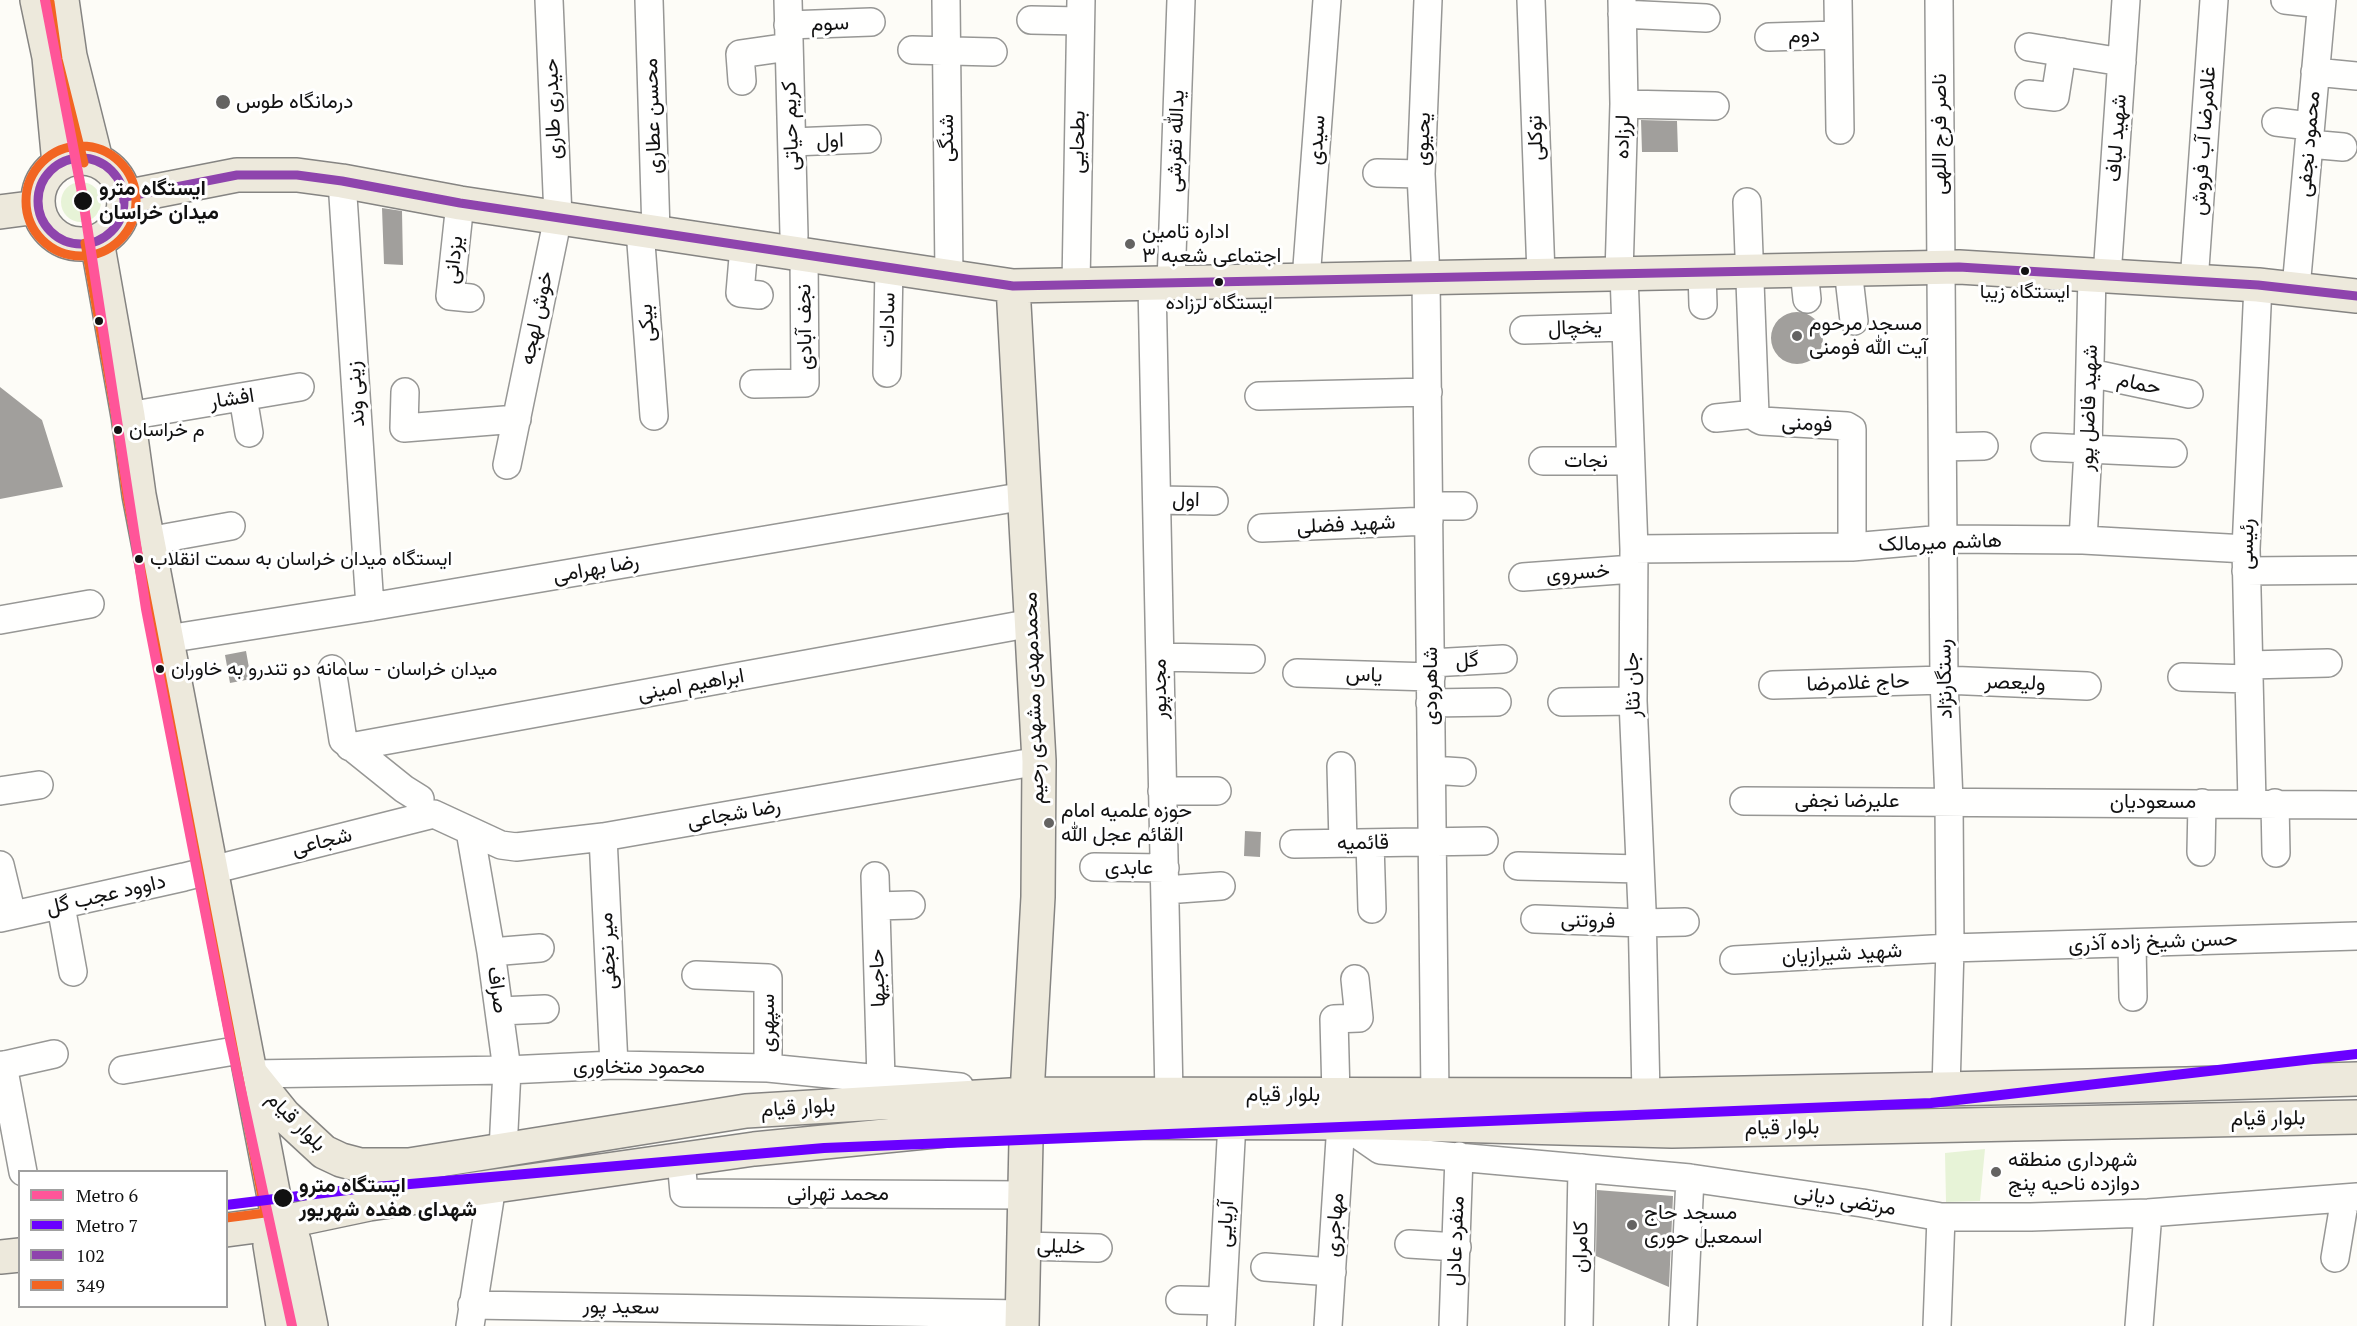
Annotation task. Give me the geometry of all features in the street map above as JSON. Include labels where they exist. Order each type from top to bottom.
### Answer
[{"type":"main road","points":[[36,0],[49,57],[59,164]]},
{"type":"main road","points":[[62,0],[70,56],[96,160]]},
{"type":"main road","points":[[71,159],[96,160],[116,174],[125,197],[124,211],[118,224],[97,242],[70,243],[58,238],[48,229],[38,207],[38,195],[42,182],[59,164],[71,159]]},
{"type":"main road","points":[[125,197],[237,175],[297,175],[460,203],[1013,286],[1749,270],[1806,284],[1848,269],[1959,267],[2258,285],[2357,296]]},
{"type":"main road","points":[[0,212],[38,207]]},
{"type":"main road","points":[[97,242],[148,541],[279,1223],[294,1241],[311,1326]]},
{"type":"main road","name":"محمدمهدی مشهدی رحیم","points":[[1013,286],[1039,761],[1038,897],[1026,1108],[1022,1320]]},
{"type":"main road","name":"بلوار قیام","points":[[248,1062],[292,1123],[324,1152],[360,1165],[409,1166],[746,1111],[1026,1108],[1232,1122],[1436,1095],[1646,1095],[2357,1079]]},
{"type":"main road","name":"بلوار قیام","points":[[228,1230],[279,1223],[369,1204],[1026,1108],[1169,1094],[1339,1109],[1672,1131],[2357,1117]]},
{"type":"main road","points":[[279,1223],[270,1245],[283,1326]]},
{"type":"main road","points":[[0,1257],[18,1255]]},
{"type":"street","name":"حیدری طاری","points":[[549,0],[558,218]]},
{"type":"street","name":"محسن عطاری","points":[[648,231],[650,0]]},
{"type":"street","name":"شنگی","points":[[946,0],[949,276]]},
{"type":"street","name":"یدالله تفرشی","points":[[1162,283],[1181,0]]},
{"type":"street","name":"سیدی","points":[[1306,280],[1327,0]]},
{"type":"street","name":"یحیوی","points":[[1426,278],[1421,174],[1428,0]]},
{"type":"street","name":"توکلی","points":[[1531,0],[1541,275]]},
{"type":"street","points":[[1838,0],[1840,130]]},
{"type":"street","name":"ناصر فرج اللهی","points":[[1939,0],[1941,268]]},
{"type":"street","name":"شهید لباف","points":[[2100,276],[2127,0]]},
{"type":"street","name":"غلامرضا آب فروش","points":[[2194,282],[2214,0]]},
{"type":"street","points":[[2285,0],[2321,2]]},
{"type":"street","name":"محمود نجفی","points":[[2296,288],[2321,2]]},
{"type":"street","points":[[1622,7],[1706,18]]},
{"type":"street","name":"لرزاده","points":[[1622,7],[1624,104],[1622,274]]},
{"type":"street","points":[[1031,20],[1080,11]]},
{"type":"street","name":"بطحایی","points":[[1076,285],[1080,11]]},
{"type":"street","name":"سوم","points":[[788,24],[871,22]]},
{"type":"street","points":[[742,81],[740,54],[788,24]]},
{"type":"street","name":"کریم حیاتی","points":[[788,24],[794,235],[798,254]]},
{"type":"street","name":"دوم","points":[[1769,37],[1838,35]]},
{"type":"street","points":[[2030,48],[2122,62]]},
{"type":"street","points":[[912,50],[993,52]]},
{"type":"street","points":[[2029,94],[2055,98],[2062,52]]},
{"type":"street","points":[[2315,72],[2357,76]]},
{"type":"street","points":[[1624,104],[1715,106]]},
{"type":"street","points":[[2276,122],[2343,147]]},
{"type":"street","name":"اول","points":[[792,142],[867,139]]},
{"type":"street","points":[[1377,173],[1421,174]]},
{"type":"street","name":"زینی وند","points":[[342,181],[370,607]]},
{"type":"street","name":"فومنی","points":[[1747,202],[1755,414],[1762,421],[1847,426],[1851,429],[1852,547]]},
{"type":"street","name":"یزدانی","points":[[460,203],[450,297],[470,298]]},
{"type":"street","name":"خوش لهجه","points":[[507,465],[558,218]]},
{"type":"street","name":"بیکی","points":[[648,231],[654,416]]},
{"type":"street","points":[[742,293],[744,246]]},
{"type":"street","name":"نجف آبادی","points":[[754,384],[806,383],[798,254]]},
{"type":"street","name":"سادات","points":[[887,373],[889,267]]},
{"type":"street","name":"رستگارنژاد","points":[[1941,268],[1944,680],[1949,801],[1950,948],[1946,1089]]},
{"type":"street","points":[[1848,269],[1854,321]]},
{"type":"street","points":[[1702,272],[1703,305]]},
{"type":"street","name":"جان نثار","points":[[1622,274],[1634,559],[1633,701],[1646,1095]]},
{"type":"street","name":"شهید فاضل پور","points":[[2083,540],[2090,373],[2100,276]]},
{"type":"street","name":"شاهرودی","points":[[1426,278],[1436,1095]]},
{"type":"street","name":"مجدپور","points":[[1162,283],[1158,500],[1169,1094]]},
{"type":"street","name":"رئیسی","points":[[2258,285],[2246,560],[2249,672],[2264,803]]},
{"type":"street","name":"یخچال","points":[[1524,330],[1625,327]]},
{"type":"street","name":"حمام","points":[[2090,373],[2188,394]]},
{"type":"street","name":"افشار","points":[[128,416],[300,387]]},
{"type":"street","points":[[405,392],[404,428],[517,419]]},
{"type":"street","points":[[1259,396],[1428,392]]},
{"type":"street","points":[[243,397],[249,433]]},
{"type":"street","points":[[1716,418],[1755,414]]},
{"type":"street","points":[[1943,447],[1984,446]]},
{"type":"street","points":[[2045,447],[2173,453]]},
{"type":"street","name":"نجات","points":[[1543,461],[1630,461]]},
{"type":"street","name":"رضا بهرامی","points":[[167,639],[370,607],[1025,495]]},
{"type":"street","name":"اول","points":[[1158,500],[1214,501]]},
{"type":"street","name":"شهید فضلی","points":[[1262,528],[1429,513],[1463,506]]},
{"type":"street","points":[[148,541],[231,526]]},
{"type":"street","name":"هاشم میرمالک","points":[[1634,559],[1852,547],[1944,539],[2083,540],[2246,560],[2357,570]]},
{"type":"street","name":"خسروی","points":[[1523,577],[1634,559]]},
{"type":"street","points":[[0,620],[90,604]]},
{"type":"street","name":"ابراهیم امینی","points":[[350,747],[1032,623]]},
{"type":"street","points":[[1160,657],[1251,659]]},
{"type":"street","name":"گل","points":[[1431,681],[1503,659]]},
{"type":"street","points":[[2182,677],[2328,663]]},
{"type":"street","points":[[332,669],[343,741],[350,747]]},
{"type":"street","name":"یاس","points":[[1297,673],[1431,681]]},
{"type":"street","name":"حاج غلامرضا","points":[[1773,685],[1944,680]]},
{"type":"street","name":"ولیعصر","points":[[1944,680],[2087,686]]},
{"type":"street","points":[[1431,681],[1497,702]]},
{"type":"street","points":[[1562,702],[1633,701]]},
{"type":"street","name":"رضا شجاعی","points":[[350,747],[427,807],[470,831],[501,844],[516,847],[603,837],[1039,761]]},
{"type":"street","points":[[1341,766],[1342,843]]},
{"type":"street","points":[[1432,770],[1462,772]]},
{"type":"street","points":[[0,791],[39,785]]},
{"type":"street","points":[[1162,791],[1217,791]]},
{"type":"street","name":"علیرضا نجفی","points":[[1744,801],[1949,801]]},
{"type":"street","name":"مسعودیان","points":[[1949,801],[2357,805]]},
{"type":"street","points":[[2201,852],[2202,803]]},
{"type":"street","points":[[2264,803],[2276,853]]},
{"type":"street","name":"شجاعی","points":[[211,870],[427,807]]},
{"type":"street","name":"صراف","points":[[470,831],[491,952],[507,1070],[503,1150]]},
{"type":"street","name":"میر نجفی","points":[[603,837],[614,1065]]},
{"type":"street","name":"قائمیه","points":[[1294,844],[1484,841]]},
{"type":"street","points":[[1370,843],[1372,909]]},
{"type":"street","points":[[0,865],[6,917]]},
{"type":"street","points":[[1518,866],[1640,868]]},
{"type":"street","name":"عابدی","points":[[1094,867],[1221,886]]},
{"type":"street","name":"داوود عجب گل","points":[[6,917],[211,870]]},
{"type":"street","name":"حاجیها","points":[[875,876],[881,1079]]},
{"type":"street","points":[[876,906],[910,905]]},
{"type":"street","points":[[60,906],[73,972]]},
{"type":"street","name":"فروتنی","points":[[1535,919],[1642,923]]},
{"type":"street","points":[[1642,923],[1685,922]]},
{"type":"street","name":"حسن شیخ زاده آذری","points":[[1950,948],[2357,936]]},
{"type":"street","points":[[2132,944],[2133,997]]},
{"type":"street","points":[[491,952],[540,948]]},
{"type":"street","name":"شهید شیرازیان","points":[[1734,960],[1950,948]]},
{"type":"street","name":"سپهری","points":[[696,975],[768,978],[768,1068]]},
{"type":"street","name":"مهاجری","points":[[1328,1326],[1339,1109],[1323,1018],[1359,1018],[1355,979]]},
{"type":"street","points":[[500,1011],[545,1009]]},
{"type":"street","points":[[22,1170],[6,1111],[2,1066],[54,1054]]},
{"type":"street","name":"محمود متخاوری","points":[[123,1070],[248,1062],[507,1070],[614,1065],[768,1068],[881,1079],[1026,1108]]},
{"type":"street","name":"مرتضی دیانی","points":[[1339,1109],[1380,1150],[1690,1178],[1941,1217],[2148,1213],[2351,1197]]},
{"type":"street","name":"آریایی","points":[[1222,1313],[1232,1122]]},
{"type":"street","name":"منفرد عادل","points":[[1453,1326],[1459,1156]]},
{"type":"street","name":"محمد تهرانی","points":[[681,1160],[684,1193],[1025,1195]]},
{"type":"street","name":"کامران","points":[[1580,1326],[1582,1168]]},
{"type":"street","points":[[1683,1326],[1690,1178]]},
{"type":"street","points":[[471,1315],[492,1186]]},
{"type":"street","points":[[2335,1258],[2351,1197]]},
{"type":"street","points":[[2139,1326],[2148,1213]]},
{"type":"street","points":[[1937,1326],[1941,1217]]},
{"type":"street","points":[[1409,1244],[1457,1247]]},
{"type":"street","name":"خلیلی","points":[[1024,1246],[1098,1248]]},
{"type":"street","points":[[1265,1266],[1332,1272]]},
{"type":"street","points":[[1180,1300],[1222,1313]]},
{"type":"street","name":"سعید پور","points":[[471,1315],[1022,1320]]},
{"type":"green space","points":[[81,182],[89,183],[95,188],[100,194],[100,210],[95,216],[89,221],[81,222],[73,221],[67,216],[62,210],[61,202],[62,194],[67,188],[73,183]]},
{"type":"green space","points":[[1985,1149],[1980,1201],[1946,1202],[1945,1153]]},
{"type":"building","points":[[1641,120],[1677,121],[1678,152],[1642,152]]},
{"type":"building","points":[[382,208],[402,211],[403,265],[384,264]]},
{"type":"building","name":"مسجد مرحوم آیت الله فومنی","points":[[1792,312],[1802,312],[1812,316],[1819,323],[1823,338],[1819,353],[1812,360],[1802,364],[1792,364],[1782,360],[1775,353],[1771,343],[1771,333],[1775,323],[1782,316]]},
{"type":"building","points":[[0,387],[42,420],[63,487],[0,499]]},
{"type":"building","points":[[246,651],[251,679],[230,683],[225,655]]},
{"type":"building","points":[[1245,831],[1261,832],[1260,857],[1244,856]]},
{"type":"building","name":"مسجد حاج اسمعیل حوری","points":[[1597,1190],[1673,1196],[1669,1287],[1596,1256]]},
{"type":"metro line","name":"6","points":[[45,0],[82,193],[146,609],[230,1039],[292,1326]]},
{"type":"metro line","name":"7","points":[[228,1205],[364,1188],[824,1148],[1931,1103],[2357,1054]]},
{"type":"transit line","name":"349","points":[[50,2],[58,59],[84,163]]},
{"type":"transit line","name":"349","points":[[81,146],[102,150],[120,162],[132,180],[136,201],[132,222],[120,240],[102,252],[81,256],[60,252],[42,240],[30,222],[26,201],[30,180],[42,162],[60,150],[81,146]]},
{"type":"transit line","name":"102","points":[[81,158],[98,161],[112,170],[121,184],[124,201],[121,218],[112,232],[98,241],[81,244],[64,241],[50,232],[41,218],[38,201],[41,184],[50,170],[64,161],[81,158]]},
{"type":"transit line","name":"102","points":[[125,197],[237,175],[297,175],[460,203],[1013,286],[1959,267],[2258,285],[2357,296]]},
{"type":"transit line","name":"349","points":[[85,243],[116,418],[127,497],[265,1213],[228,1218]]},
{"type":"place","name":"درمانگاه طوس","points":[[223,102]]},
{"type":"place","name":"ایستگاه مترو میدان خراسان","points":[[83,201]]},
{"type":"place","name":"اداره تامین اجتماعی شعبه ۳","points":[[1130,244]]},
{"type":"place","name":"ایستگاه زیبا","points":[[2025,271]]},
{"type":"place","name":"ایستگاه لرزاده","points":[[1219,282]]},
{"type":"place","name":"مسجد مرحوم آیت الله فومنی","points":[[1797,336]]},
{"type":"place","name":"م خراسان","points":[[118,430]]},
{"type":"place","name":"ایستگاه میدان خراسان به سمت انقلاب","points":[[139,559]]},
{"type":"place","name":"میدان خراسان - سامانه دو تندرو به خاوران","points":[[160,669]]},
{"type":"place","name":"حوزه علمیه امام القائم عجل الله","points":[[1049,823]]},
{"type":"place","name":"شهرداری منطقه دوازده ناحیه پنج","points":[[1996,1172]]},
{"type":"place","name":"ایستگاه مترو شهدای هفده شهریور","points":[[283,1198]]},
{"type":"place","name":"مسجد حاج اسمعیل حوری","points":[[1632,1225]]}]
